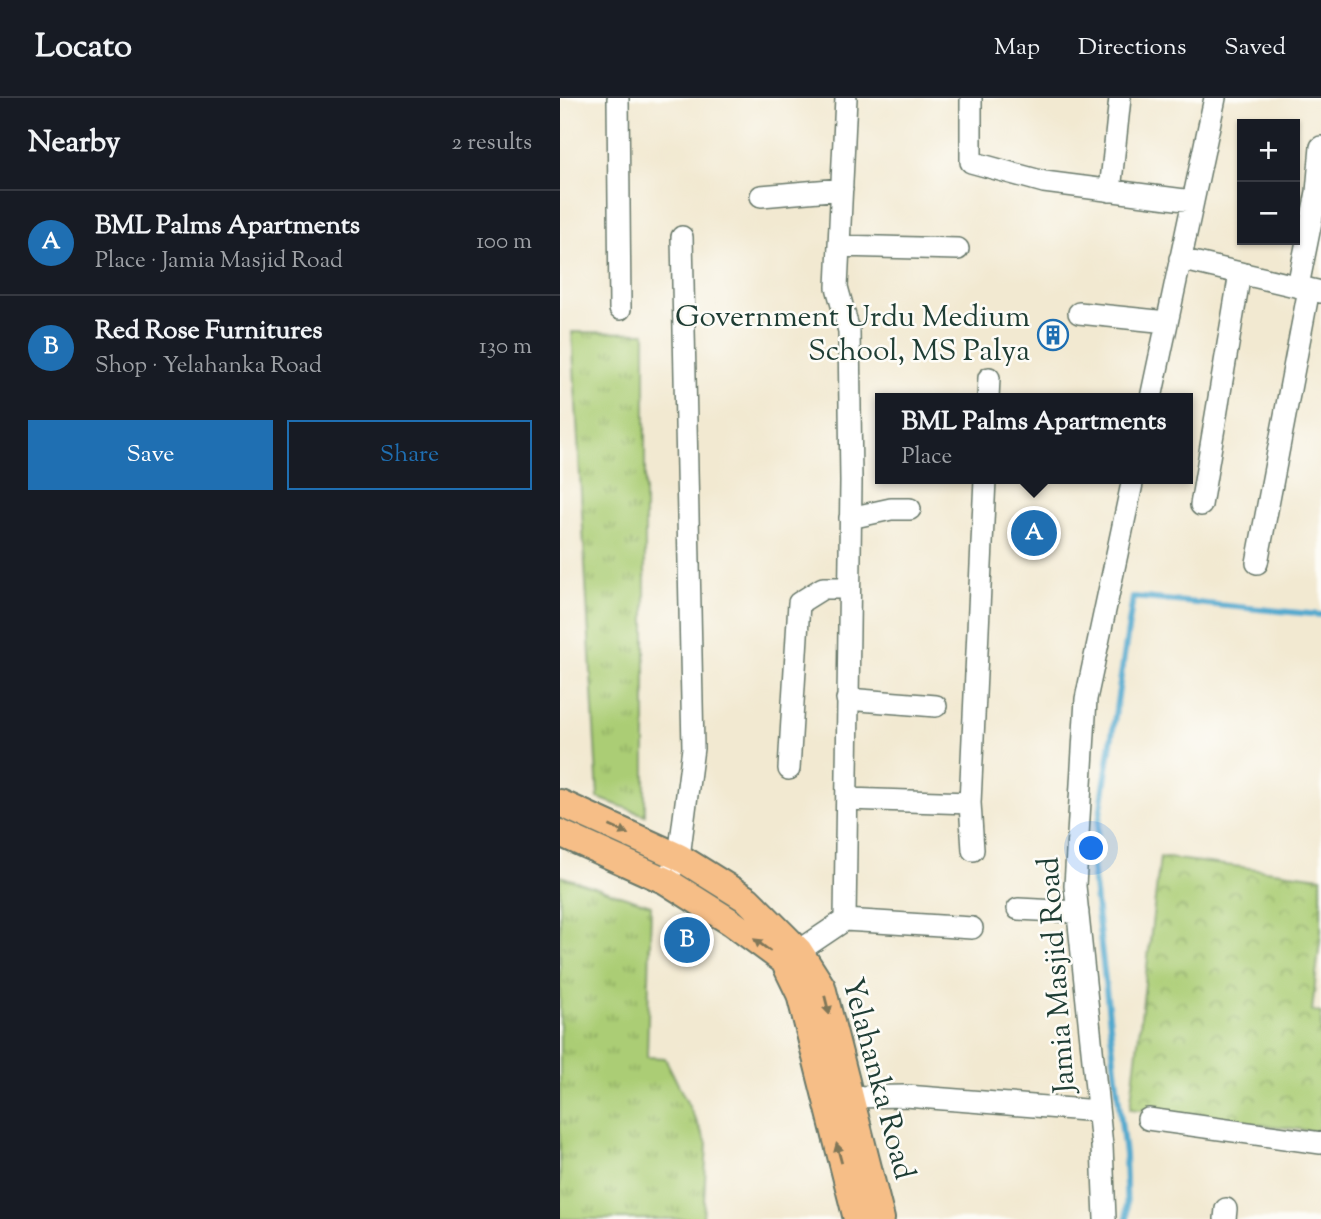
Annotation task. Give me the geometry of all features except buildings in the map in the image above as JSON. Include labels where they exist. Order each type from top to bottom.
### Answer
[{"type":"main road","name":"Yelahanka Road","points":[[560,803],[679,857],[748,900],[799,951],[822,987],[881,1219]]},
{"type":"main road","name":"Yelahanka Road","points":[[560,833],[666,881],[731,922],[784,961],[800,994],[857,1219]]},
{"type":"street","points":[[618,98],[620,309]]},
{"type":"street","points":[[845,920],[850,518],[849,331],[837,287],[846,98]]},
{"type":"street","points":[[971,98],[971,162],[1044,182],[1192,201]]},
{"type":"street","points":[[1110,191],[1120,98]]},
{"type":"street","points":[[1151,393],[1215,98]]},
{"type":"street","points":[[1257,563],[1309,289],[1321,147]]},
{"type":"street","points":[[761,196],[842,189]]},
{"type":"street","points":[[666,881],[679,857],[693,748],[682,237]]},
{"type":"street","points":[[839,246],[958,249]]},
{"type":"street","points":[[1180,259],[1309,289]]},
{"type":"street","points":[[1201,505],[1240,273]]},
{"type":"street","points":[[1079,313],[1167,322]]},
{"type":"street","points":[[973,850],[971,803],[985,484]]},
{"type":"street","name":"Jamia Masjid Road","points":[[1105,1219],[1098,1111],[1075,886],[1087,699],[1132,484]]},
{"type":"street","points":[[850,518],[891,509],[910,509]]},
{"type":"street","points":[[789,769],[799,603],[823,588],[849,588]]},
{"type":"street","points":[[847,699],[936,706]]},
{"type":"street","points":[[847,799],[971,803]]},
{"type":"street","points":[[1018,909],[1078,912]]},
{"type":"street","points":[[799,951],[845,920],[972,928]]},
{"type":"street","points":[[850,1097],[906,1096],[1098,1111]]},
{"type":"street","points":[[1148,1119],[1321,1143]]},
{"type":"green space","points":[[572,332],[645,333],[645,815],[598,798]]},
{"type":"green space","points":[[1160,857],[1321,877],[1321,932],[1312,1011],[1321,1013],[1321,1132],[1130,1109]]},
{"type":"green space","points":[[560,876],[651,905],[647,1057],[665,1058],[707,1143],[703,1219],[560,1219]]},
{"type":"waterway","points":[[1127,1219],[1125,1155],[1092,867],[1133,597],[1321,615]]},
{"type":"place","name":"Government Urdu Medium School, MS Palya","points":[[1053,335]]},
{"type":"place","name":"BML Palms Apartments","points":[[1034,533]]},
{"type":"place","name":"Red Rose Furnitures","points":[[687,940]]}]
